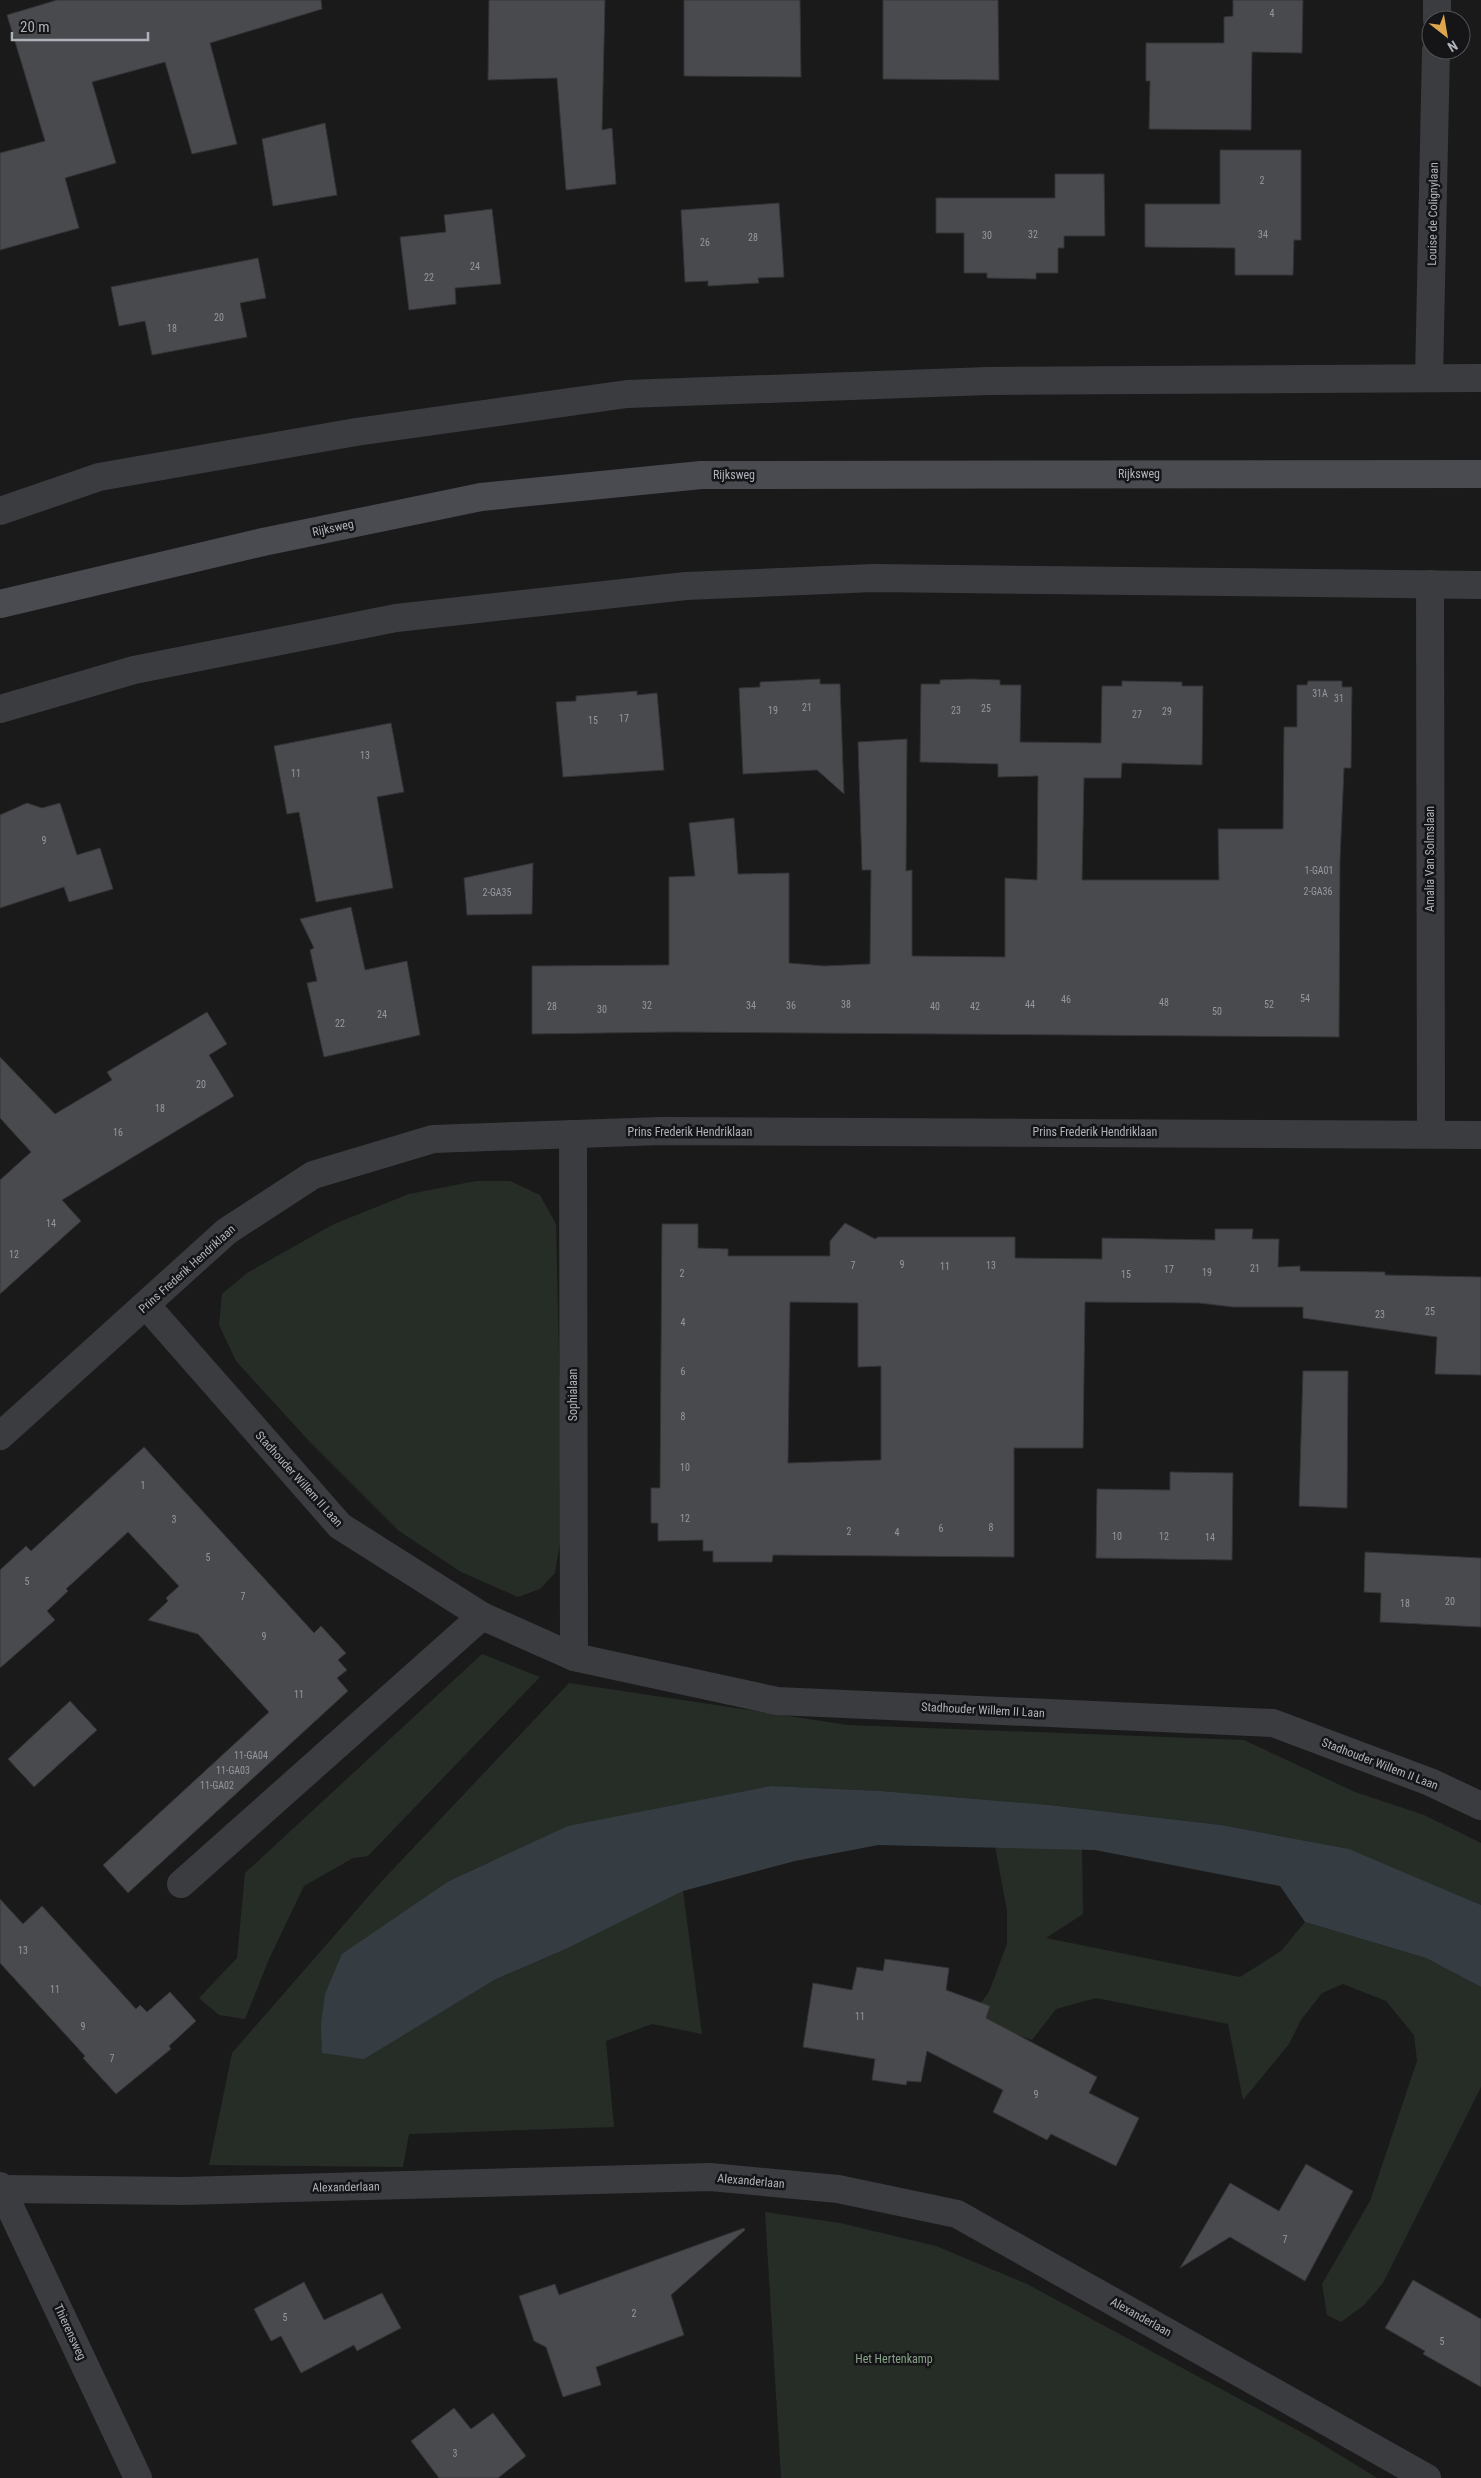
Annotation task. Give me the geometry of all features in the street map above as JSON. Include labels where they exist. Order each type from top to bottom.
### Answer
[{"type":"main road","name":"Rijksweg","points":[[0,604],[263,542],[480,497],[701,475],[1481,474]]},
{"type":"street","name":"Louise de Colignylaan","points":[[1429,378],[1436,60]]},
{"type":"street","points":[[0,511],[98,478],[356,432],[627,394],[988,381],[1481,378]]},
{"type":"street","points":[[0,709],[134,670],[396,618],[686,586],[874,578],[1481,584]]},
{"type":"street","name":"Amalia Van Solmslaan","points":[[1430,584],[1431,1134]]},
{"type":"street","name":"Prins Frederik Hendriklaan","points":[[0,1436],[227,1231],[313,1175],[433,1139],[662,1131],[1481,1135]]},
{"type":"street","name":"Sophialaan","points":[[573,1134],[574,1657]]},
{"type":"street","name":"Stadhouder Willem II Laan","points":[[146,1306],[340,1526],[482,1616],[574,1657],[777,1701],[1274,1723],[1430,1782],[1481,1806]]},
{"type":"street","points":[[181,1884],[482,1616]]},
{"type":"street","name":"Alexanderlaan","points":[[1,2190],[183,2191],[710,2177],[838,2190],[958,2214],[1427,2478]]},
{"type":"street","name":"Thierensweg","points":[[1,2190],[138,2478]]},
{"type":"green space","points":[[476,1181],[510,1181],[540,1195],[556,1224],[563,1525],[555,1573],[540,1589],[518,1597],[461,1572],[399,1531],[309,1441],[236,1361],[219,1325],[222,1294],[247,1273],[334,1224],[409,1194]]},
{"type":"green space","points":[[482,1654],[540,1677],[368,1856],[353,1858],[304,1886],[269,1959],[245,2019],[219,2015],[199,1998],[237,1958],[245,1873]]},
{"type":"green space","points":[[569,1683],[848,1725],[1244,1740],[1355,1792],[1424,1815],[1481,1843],[1481,1905],[1348,1849],[1221,1825],[1049,1805],[881,1791],[771,1786],[492,1861],[449,1881],[494,1980],[568,1948],[683,1891],[702,2034],[652,2024],[606,2041],[614,2127],[409,2134],[403,2167],[209,2165],[232,2053],[381,1882]]},
{"type":"green space","points":[[995,1846],[1082,1849],[1083,1914],[1046,1938],[1240,1977],[1281,1951],[1305,1922],[1426,1958],[1481,1987],[1481,2087],[1383,2283],[1363,2306],[1341,2322],[1327,2315],[1322,2284],[1370,2201],[1417,2061],[1414,2035],[1386,2001],[1343,1984],[1322,1993],[1301,2020],[1289,2044],[1243,2100],[1228,2024],[1096,1998],[1056,2009],[1032,2040],[1004,2030],[979,2078],[947,2061],[961,2029],[989,1992],[1007,1944],[1007,1911]]},
{"type":"green space","name":"Het Hertenkamp","points":[[765,2212],[840,2223],[936,2246],[1027,2284],[1312,2438],[1377,2478],[781,2478]]},
{"type":"shaded area","points":[[771,1786],[881,1791],[1049,1805],[1221,1825],[1349,1849],[1481,1905],[1481,1987],[1426,1958],[1305,1922],[1280,1886],[1095,1850],[878,1845],[795,1861],[683,1891],[568,1948],[494,1980],[364,2059],[322,2053],[321,2024],[325,1994],[342,1954],[449,1881],[568,1826]]},
{"type":"building","points":[[57,0],[321,0],[322,9],[210,43],[237,144],[192,154],[165,62],[92,82],[116,163],[65,178],[79,228],[0,250],[0,153],[45,141],[7,15]]},
{"type":"building","points":[[489,0],[605,0],[602,130],[612,128],[616,184],[566,190],[557,78],[488,80]]},
{"type":"building","points":[[684,0],[800,0],[801,77],[684,76]]},
{"type":"building","points":[[883,0],[998,0],[999,80],[883,79]]},
{"type":"building","points":[[1233,0],[1303,0],[1302,53],[1252,52],[1251,130],[1149,129],[1150,81],[1146,81],[1146,43],[1224,43],[1224,17],[1233,16]]},
{"type":"building","points":[[325,123],[337,195],[273,206],[262,139]]},
{"type":"building","points":[[1220,150],[1301,150],[1301,240],[1294,240],[1293,275],[1235,275],[1235,248],[1145,247],[1145,204],[1220,204]]},
{"type":"building","points":[[1055,174],[1104,174],[1105,236],[1064,236],[1064,248],[1058,248],[1058,273],[1036,273],[1036,279],[987,278],[987,273],[964,273],[964,233],[936,233],[936,198],[1055,198]]},
{"type":"building","points":[[779,203],[784,277],[758,278],[759,283],[708,286],[708,281],[685,282],[681,210]]},
{"type":"building","points":[[492,209],[501,284],[455,288],[456,304],[409,310],[400,237],[446,232],[444,215]]},
{"type":"building","points":[[258,258],[266,298],[240,303],[247,337],[152,355],[145,321],[119,326],[111,287]]},
{"type":"building","points":[[820,679],[820,684],[840,684],[844,794],[817,770],[743,774],[739,688],[760,687],[760,682]]},
{"type":"building","points":[[940,680],[1000,680],[1000,685],[1021,685],[1020,742],[1101,743],[1102,686],[1122,686],[1122,681],[1182,682],[1182,686],[1203,686],[1202,765],[1122,763],[1121,778],[1084,778],[1082,880],[1219,880],[1218,829],[1283,829],[1284,727],[1297,727],[1297,685],[1307,685],[1308,681],[1342,681],[1342,687],[1352,687],[1351,768],[1344,768],[1340,860],[1339,1037],[672,1032],[532,1034],[532,966],[669,965],[669,877],[695,876],[689,823],[734,818],[738,874],[789,873],[789,963],[824,966],[870,964],[871,870],[862,870],[858,742],[907,739],[906,871],[912,870],[912,956],[1005,957],[1005,878],[1037,880],[1038,776],[998,777],[998,764],[920,762],[921,684],[940,684]]},
{"type":"building","points":[[637,691],[637,695],[657,693],[664,770],[563,777],[556,702],[576,701],[576,696]]},
{"type":"building","points":[[391,723],[404,792],[377,797],[393,888],[316,902],[299,812],[287,814],[274,746]]},
{"type":"building","points":[[27,803],[42,808],[60,803],[77,855],[100,848],[113,889],[69,902],[64,887],[0,908],[0,815]]},
{"type":"building","points":[[533,863],[532,914],[467,915],[464,878]]},
{"type":"building","points":[[351,907],[365,970],[407,961],[420,1035],[324,1057],[307,983],[317,981],[310,950],[314,948],[300,919]]},
{"type":"building","points":[[207,1012],[227,1044],[209,1055],[234,1096],[62,1200],[81,1221],[0,1294],[0,1180],[31,1152],[0,1118],[0,1057],[55,1114],[112,1080],[107,1072]]},
{"type":"building","points":[[845,1223],[875,1239],[878,1237],[1015,1237],[1015,1258],[1102,1259],[1102,1238],[1215,1240],[1215,1229],[1253,1229],[1252,1239],[1279,1239],[1278,1267],[1300,1266],[1300,1271],[1385,1272],[1385,1275],[1481,1277],[1481,1375],[1435,1374],[1437,1337],[1303,1318],[1303,1307],[1233,1307],[1199,1303],[1085,1302],[1083,1448],[1014,1448],[1014,1557],[773,1555],[772,1562],[713,1562],[713,1551],[703,1551],[703,1540],[658,1541],[658,1523],[651,1523],[651,1488],[660,1488],[662,1224],[698,1224],[698,1248],[728,1249],[728,1256],[830,1256],[830,1241]],"holes":[[[790,1302],[858,1303],[858,1367],[881,1366],[881,1460],[788,1463]]]},
{"type":"building","points":[[1303,1371],[1348,1371],[1347,1508],[1299,1506]]},
{"type":"building","points":[[144,1447],[314,1633],[321,1626],[346,1653],[338,1660],[347,1670],[337,1678],[348,1691],[128,1893],[103,1865],[269,1712],[198,1634],[148,1620],[168,1601],[166,1598],[179,1586],[128,1532],[66,1589],[68,1591],[47,1611],[55,1620],[0,1668],[0,1570],[26,1546],[31,1551]]},
{"type":"building","points":[[1170,1472],[1233,1473],[1232,1560],[1096,1558],[1097,1489],[1170,1490]]},
{"type":"building","points":[[1365,1552],[1481,1558],[1481,1627],[1380,1622],[1381,1593],[1364,1592]]},
{"type":"building","points":[[70,1701],[97,1730],[34,1787],[8,1759]]},
{"type":"building","points":[[0,1899],[23,1924],[42,1906],[136,2009],[140,2005],[147,2012],[170,1992],[196,2021],[169,2046],[171,2049],[116,2094],[83,2058],[85,2056],[0,1963]]},
{"type":"building","points":[[885,1959],[949,1968],[946,1990],[990,2006],[986,2018],[1097,2077],[1089,2093],[1139,2118],[1116,2166],[1051,2134],[1047,2140],[993,2112],[1003,2090],[927,2051],[921,2082],[907,2081],[906,2085],[872,2080],[875,2059],[803,2047],[813,1983],[852,1990],[857,1967],[883,1971]]},
{"type":"building","points":[[1306,2164],[1353,2191],[1305,2281],[1230,2237],[1180,2268],[1230,2183],[1279,2211]]},
{"type":"building","points":[[744,2228],[745,2230],[671,2295],[684,2335],[596,2367],[601,2385],[563,2397],[546,2347],[534,2341],[519,2296],[555,2284],[559,2295]]},
{"type":"building","points":[[1413,2280],[1481,2319],[1481,2387],[1423,2354],[1425,2351],[1385,2328]]},
{"type":"building","points":[[304,2282],[324,2320],[382,2293],[401,2328],[357,2351],[354,2345],[301,2373],[281,2336],[271,2341],[254,2309]]},
{"type":"building","points":[[454,2408],[471,2429],[493,2413],[526,2456],[498,2478],[439,2478],[411,2441]]}]
